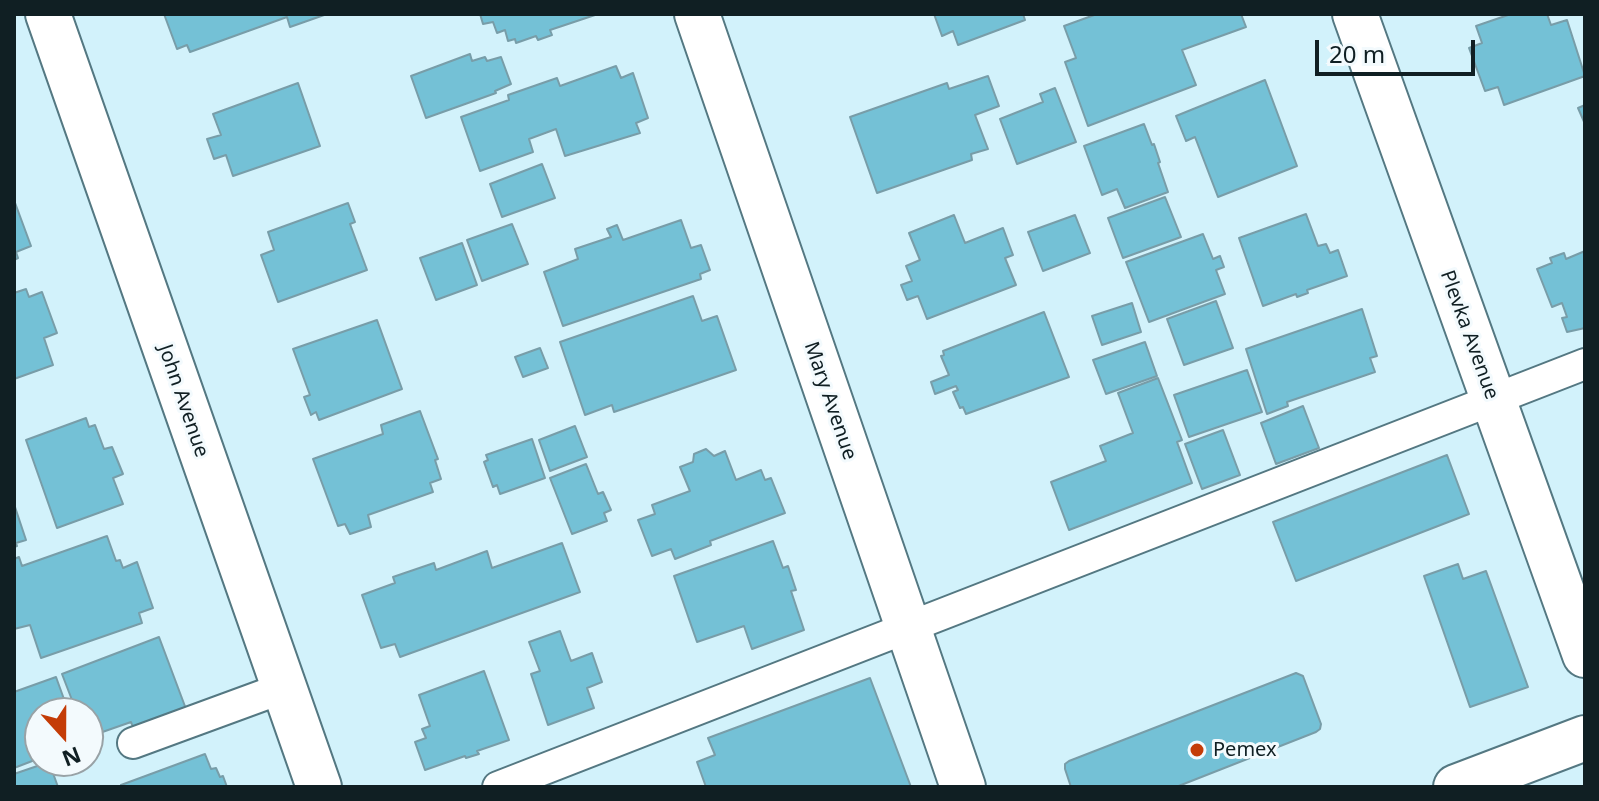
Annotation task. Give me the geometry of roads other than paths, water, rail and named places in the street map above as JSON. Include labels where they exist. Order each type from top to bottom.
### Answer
[{"type":"street","name":"John Avenue","points":[[48,14],[319,787]]},
{"type":"street","name":"Mary Avenue","points":[[697,14],[963,787]]},
{"type":"street","name":"Plevka Avenue","points":[[1355,14],[1585,655]]},
{"type":"street","points":[[1456,787],[1585,738]]},
{"type":"lane","points":[[498,787],[1585,364]]},
{"type":"lane","points":[[133,743],[283,688]]},
{"type":"place","name":"Pemex","points":[[1197,750]]}]
